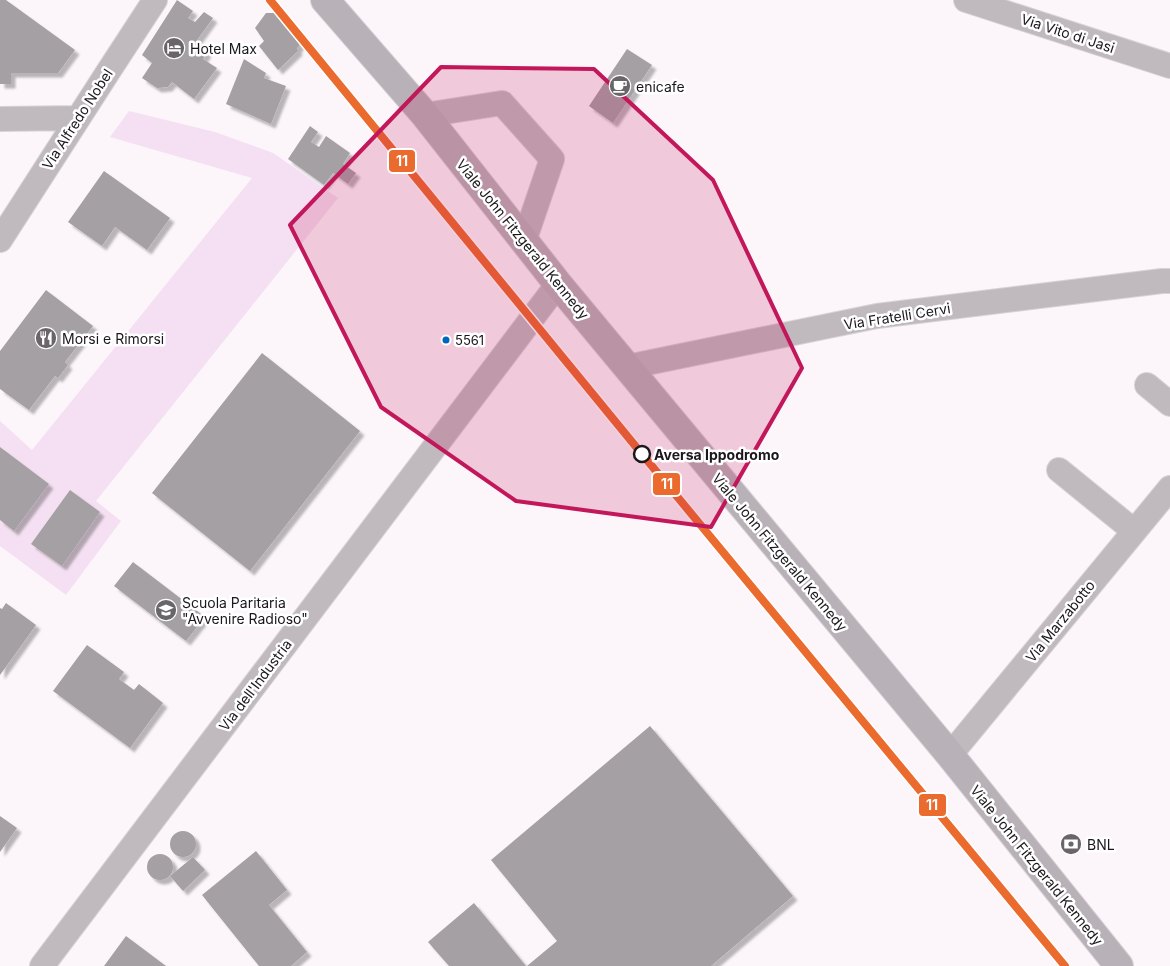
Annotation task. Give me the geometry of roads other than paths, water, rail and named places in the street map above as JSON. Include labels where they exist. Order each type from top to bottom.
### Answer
[{"type":"main road","name":"Viale John Fitzgerald Kennedy","points":[[325,0],[425,115],[558,284],[950,755],[1119,966]]},
{"type":"street","name":"Via Alfredo Nobel","points":[[0,240],[77,118],[155,0]]},
{"type":"street","name":"Via Vito di Jasi","points":[[966,0],[1170,66]]},
{"type":"street","points":[[425,115],[502,103],[552,160],[524,241]]},
{"type":"street","points":[[0,119],[77,118]]},
{"type":"street","name":"Via Fratelli Cervi","points":[[627,368],[877,316],[1170,281]]},
{"type":"street","name":"Via dell'Industria","points":[[42,966],[558,284]]},
{"type":"street","points":[[1146,386],[1170,404]]},
{"type":"street","points":[[1059,470],[1134,531]]},
{"type":"street","name":"Via Marzabotto","points":[[950,755],[1170,488]]},
{"type":"place","name":"Hotel Max","points":[[174,48]]},
{"type":"place","name":"enicafe","points":[[620,86]]},
{"type":"place","name":"Morsi e Rimorsi","points":[[46,338]]},
{"type":"place","name":"5561","points":[[446,340]]},
{"type":"place","name":"Aversa Ippodromo","points":[[642,454]]},
{"type":"place","name":"Scuola Paritaria \"Avvenire Radioso\"","points":[[166,610]]},
{"type":"place","name":"BNL","points":[[1071,844]]}]
